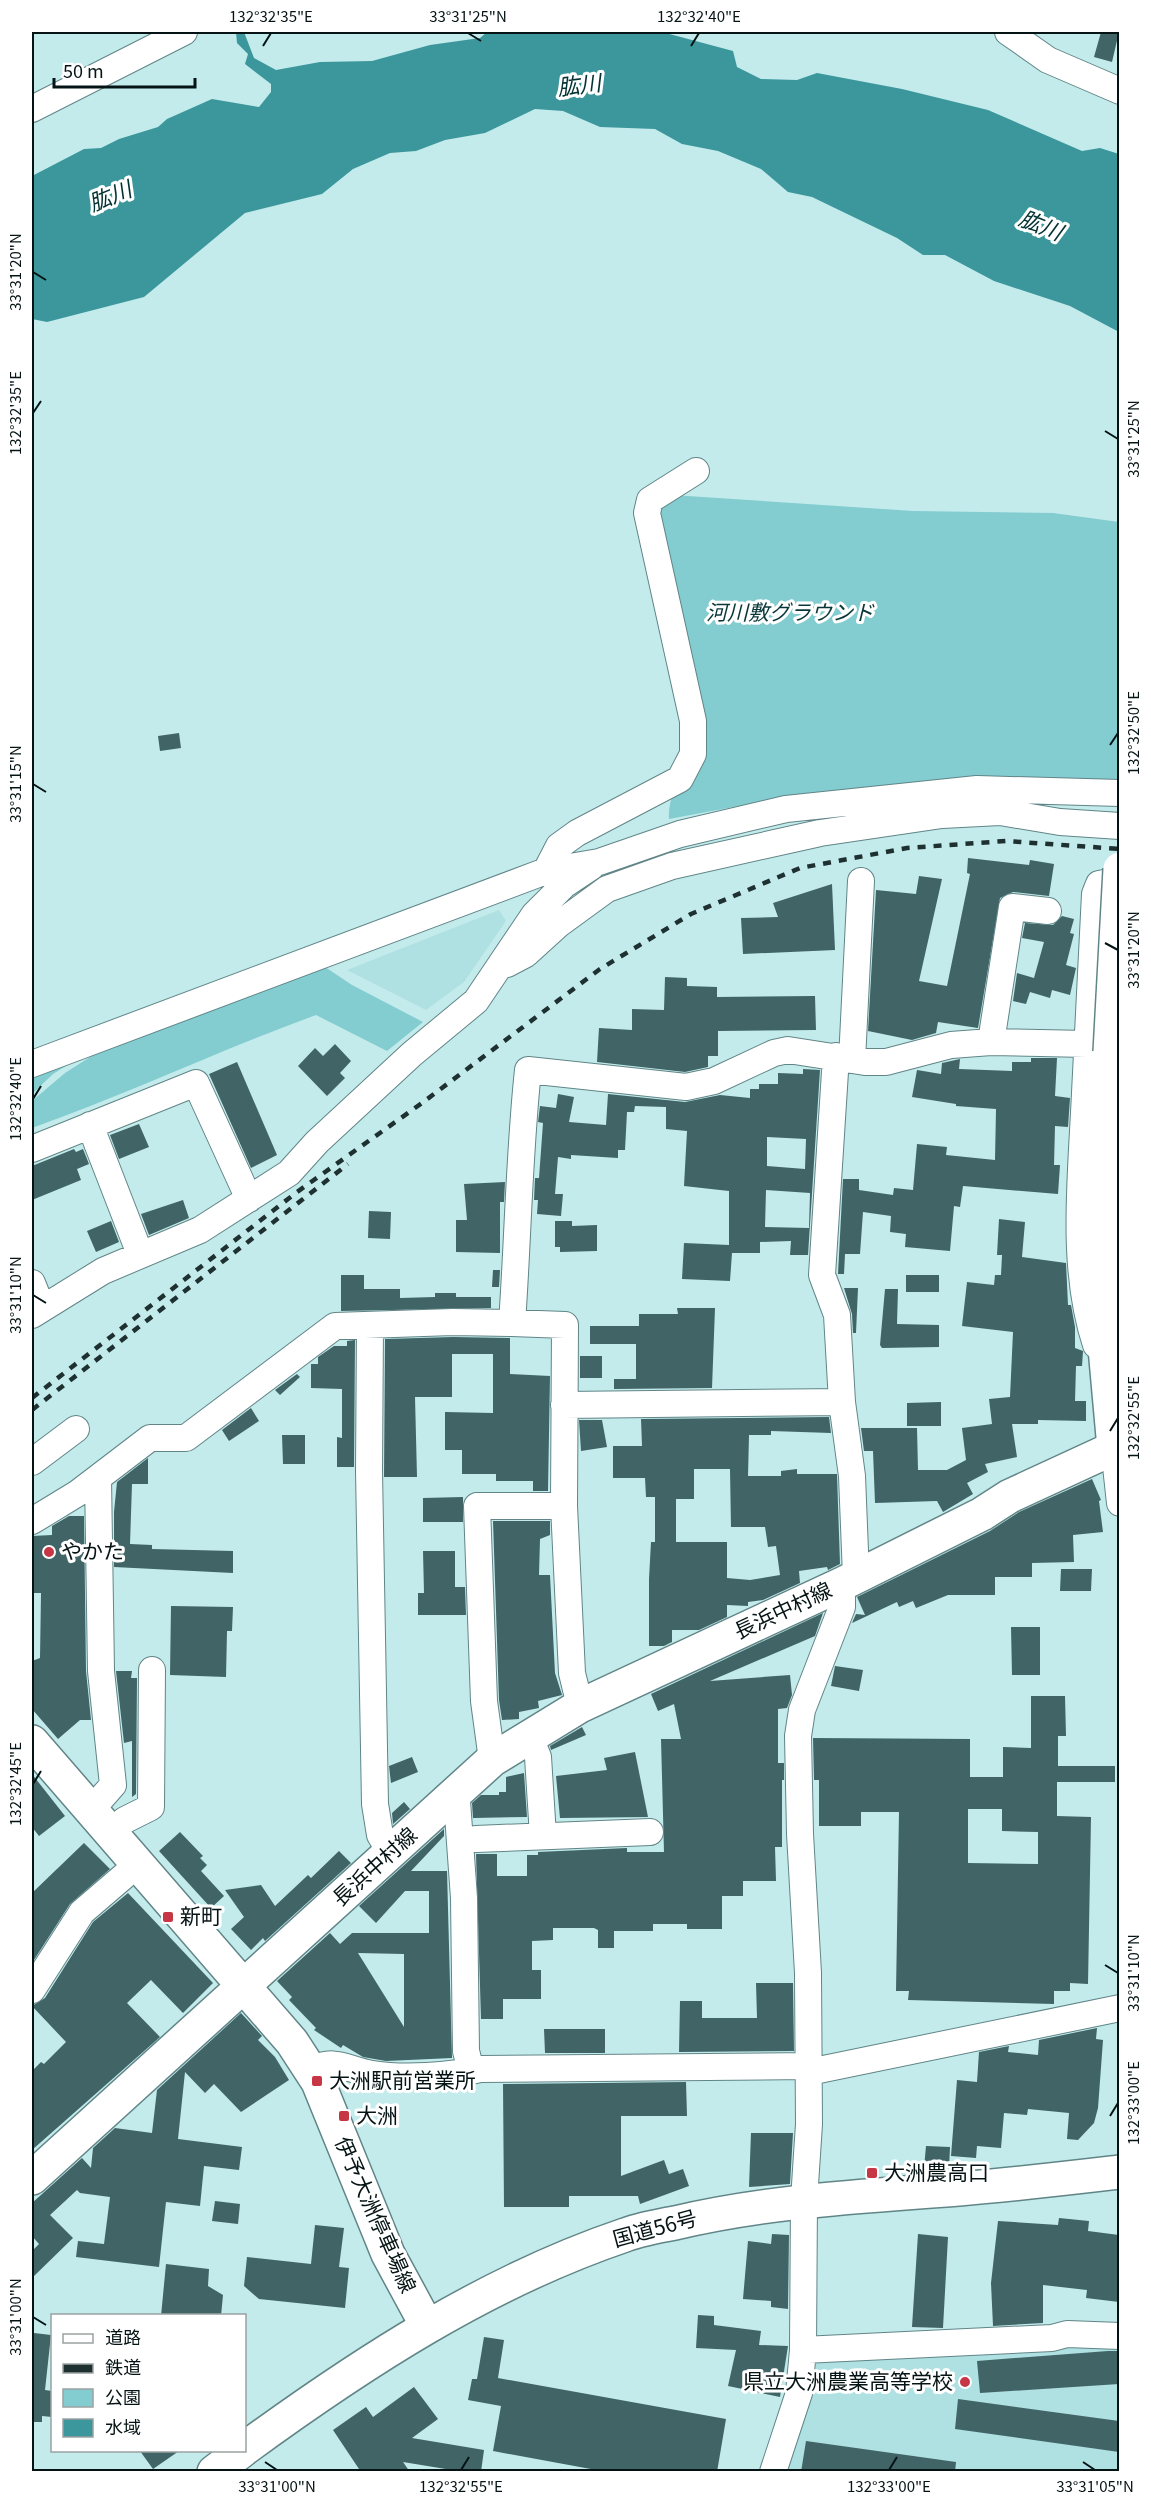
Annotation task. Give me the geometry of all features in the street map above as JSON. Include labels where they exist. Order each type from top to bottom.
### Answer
[{"type":"main road","points":[[1117,1448],[1108,1383],[1112,1334],[1101,1255],[1099,1048],[1119,869]]},
{"type":"main road","name":"長浜中村線","points":[[32,2178],[197,2026],[244,1988],[492,1760],[580,1706],[849,1580],[982,1514],[1010,1496],[1117,1448]]},
{"type":"main road","name":"伊予大洲停車場線","points":[[32,1742],[292,2042],[318,2082],[388,2254],[427,2326]]},
{"type":"main road","name":"国道56号","points":[[246,2449],[309,2403],[427,2326],[546,2265],[626,2234],[702,2216],[804,2200],[992,2187],[1119,2172]]},
{"type":"main road","name":"国道56号","points":[[214,2472],[241,2452]]},
{"type":"street","points":[[32,109],[184,32]]},
{"type":"street","points":[[1008,32],[1048,60],[1119,91]]},
{"type":"street","points":[[546,871],[559,846],[577,833],[680,779],[693,754],[693,721],[647,513],[650,500],[696,471]]},
{"type":"street","points":[[32,1064],[546,871],[599,862],[680,834],[786,809],[977,789],[1119,793]]},
{"type":"street","points":[[499,968],[526,954],[559,924],[607,889],[672,866],[820,833],[942,815],[1000,812],[1060,822],[1119,826]]},
{"type":"street","points":[[32,1283],[37,1312],[103,1271],[200,1230],[289,1173],[318,1142],[412,1054],[476,1001],[534,915],[564,885],[599,862]]},
{"type":"street","points":[[512,1323],[520,1142],[528,1070],[686,1087],[714,1081],[774,1053],[788,1050],[886,1062],[951,1045],[991,1042],[1099,1048],[1095,894],[1099,884],[1119,880]]},
{"type":"street","points":[[773,2472],[799,2393],[803,2350],[808,1973],[800,1834],[798,1736],[802,1710],[842,1607],[849,1580],[852,1476],[842,1402],[837,1315],[831,1292],[822,1275],[861,881]]},
{"type":"street","points":[[991,1042],[1012,907],[1048,911]]},
{"type":"street","points":[[32,1149],[196,1083],[249,1199]]},
{"type":"street","points":[[90,1125],[140,1254]]},
{"type":"street","points":[[1101,1255],[1090,1329],[1108,1383]]},
{"type":"street","points":[[32,1521],[98,1478],[150,1438],[186,1438],[335,1326],[512,1323],[565,1325],[564,1506],[572,1673],[580,1706]]},
{"type":"street","points":[[370,1325],[369,1471],[375,1804],[380,1835],[390,1852]]},
{"type":"street","points":[[564,1405],[842,1402]]},
{"type":"street","points":[[32,1462],[76,1429]]},
{"type":"street","points":[[1117,1448],[1119,1503]]},
{"type":"street","points":[[98,1478],[101,1671],[113,1785],[101,1821],[125,1820],[151,1807],[152,1670]]},
{"type":"street","points":[[492,1760],[484,1701],[477,1506],[564,1506]]},
{"type":"street","points":[[530,1737],[538,1757],[543,1836]]},
{"type":"street","points":[[453,1796],[457,1801],[464,1898],[466,2051],[471,2071]]},
{"type":"street","points":[[476,1839],[650,1832]]},
{"type":"street","points":[[32,1990],[82,1912],[138,1864]]},
{"type":"street","points":[[310,2070],[325,2062],[373,2074],[459,2075],[471,2071],[808,2069],[1119,2008]]},
{"type":"street","points":[[803,2350],[1052,2338],[1067,2334],[1119,2336]]},
{"type":"shaded area","points":[[499,910],[506,921],[464,982],[426,1010],[347,970]]},
{"type":"shaded area","name":"県立大洲農業高等学校","points":[[1119,2339],[1119,2471],[786,2472],[815,2355]]},
{"type":"green space","name":"河川敷グラウンド","points":[[672,495],[913,511],[1053,513],[1119,522],[1120,759],[1117,782],[787,797],[669,819],[670,802],[693,754],[655,511]]},
{"type":"green space","points":[[325,967],[352,985],[423,1022],[387,1051],[316,1015],[32,1128],[32,1101],[65,1073],[98,1052]]},
{"type":"green space","points":[[77,1059],[53,1074],[32,1094],[32,1071]]},
{"type":"water","name":"肱川","points":[[236,32],[244,32],[254,58],[276,70],[320,62],[372,61],[430,45],[480,38],[487,32],[662,32],[733,51],[737,67],[761,79],[797,80],[817,73],[902,89],[988,110],[1082,151],[1100,148],[1119,154],[1119,332],[1070,306],[994,281],[945,255],[923,255],[897,238],[812,197],[788,192],[761,169],[718,151],[682,144],[655,129],[600,127],[563,111],[535,109],[485,133],[445,140],[416,151],[390,153],[353,169],[322,194],[245,213],[144,297],[47,322],[32,319],[32,176],[84,149],[101,148],[119,139],[158,127],[167,119],[212,99],[259,107],[271,92],[271,84],[245,64],[248,54],[237,43]]},
{"type":"building","points":[[1101,32],[1119,32],[1112,62],[1094,57]]},
{"type":"building","points":[[179,733],[181,748],[160,751],[158,736]]},
{"type":"building","points":[[968,858],[1029,865],[1030,860],[1054,864],[1049,896],[1013,892],[1000,898],[978,1028],[938,1022],[936,1033],[912,1040],[868,1031],[876,890],[916,894],[919,876],[942,879],[919,981],[947,986],[970,874],[967,873]]},
{"type":"building","points":[[832,884],[835,950],[743,954],[741,918],[778,917],[773,903]]},
{"type":"building","points":[[1062,916],[1074,919],[1070,933],[1074,934],[1066,965],[1076,968],[1070,995],[1052,990],[1050,998],[1030,992],[1026,1004],[1013,1001],[1017,973],[1034,978],[1044,942],[1022,938],[1025,923],[1053,925]]},
{"type":"building","points":[[665,977],[687,978],[687,986],[717,987],[717,997],[815,996],[816,1030],[718,1031],[718,1056],[708,1056],[708,1067],[685,1072],[597,1062],[599,1028],[632,1030],[632,1009],[664,1010]]},
{"type":"building","points":[[335,1044],[351,1061],[340,1073],[345,1078],[327,1096],[298,1066],[315,1048],[323,1056]]},
{"type":"building","points":[[1031,1058],[1057,1058],[1055,1096],[1070,1098],[1068,1127],[1055,1126],[1054,1165],[1060,1165],[1058,1194],[963,1186],[960,1207],[954,1206],[950,1251],[905,1247],[906,1234],[890,1232],[891,1216],[863,1212],[860,1254],[845,1254],[844,1274],[838,1274],[843,1179],[859,1179],[859,1190],[893,1195],[894,1188],[913,1190],[917,1144],[947,1147],[946,1155],[995,1160],[996,1109],[956,1106],[956,1104],[912,1097],[917,1070],[941,1074],[942,1063],[960,1059],[959,1069],[1012,1071],[1012,1062],[1031,1062]]},
{"type":"building","points":[[237,1062],[277,1155],[251,1168],[209,1074]]},
{"type":"building","points":[[803,1069],[820,1070],[808,1255],[790,1255],[791,1241],[760,1242],[760,1253],[732,1253],[730,1281],[682,1279],[684,1243],[729,1245],[729,1191],[684,1186],[687,1131],[666,1129],[666,1107],[635,1106],[634,1112],[627,1112],[625,1150],[618,1150],[618,1158],[571,1155],[571,1159],[558,1157],[555,1194],[563,1194],[561,1216],[537,1214],[538,1200],[534,1200],[535,1178],[539,1178],[543,1123],[538,1122],[540,1106],[556,1108],[558,1094],[574,1097],[569,1122],[606,1125],[608,1094],[685,1102],[720,1095],[750,1098],[750,1089],[759,1089],[759,1084],[778,1084],[778,1073],[803,1074]],"holes":[[[767,1137],[806,1139],[805,1169],[767,1166]],[[766,1190],[810,1193],[809,1228],[765,1227]]]},
{"type":"building","points":[[139,1124],[149,1147],[119,1159],[110,1135]]},
{"type":"building","points":[[74,1149],[76,1152],[83,1149],[89,1164],[77,1169],[81,1180],[32,1200],[32,1166]]},
{"type":"building","points":[[505,1182],[504,1202],[500,1202],[500,1253],[456,1252],[456,1220],[467,1220],[464,1184]]},
{"type":"building","points":[[183,1200],[189,1218],[149,1235],[141,1214]]},
{"type":"building","points":[[369,1211],[391,1212],[390,1239],[368,1238]]},
{"type":"building","points":[[999,1219],[1025,1222],[1022,1257],[1066,1263],[1068,1305],[1071,1305],[1075,1327],[1075,1348],[1083,1351],[1082,1366],[1076,1366],[1075,1401],[1086,1401],[1086,1421],[1038,1420],[1038,1424],[1012,1424],[1017,1457],[985,1464],[988,1472],[967,1483],[973,1494],[943,1512],[937,1501],[875,1503],[873,1451],[864,1451],[861,1428],[917,1428],[918,1470],[947,1470],[966,1460],[962,1428],[992,1424],[989,1399],[1010,1397],[1013,1332],[962,1326],[967,1282],[994,1285],[995,1275],[1001,1275],[1002,1255],[997,1255]]},
{"type":"building","points":[[111,1221],[119,1242],[96,1252],[87,1231]]},
{"type":"building","points":[[555,1221],[572,1221],[572,1226],[597,1225],[597,1251],[560,1252],[560,1247],[555,1247]]},
{"type":"building","points":[[493,1270],[500,1270],[499,1287],[492,1287]]},
{"type":"building","points":[[341,1275],[364,1275],[364,1289],[400,1289],[400,1298],[435,1297],[435,1293],[456,1293],[456,1297],[491,1297],[491,1308],[341,1311]]},
{"type":"building","points":[[906,1275],[939,1275],[939,1292],[906,1292]]},
{"type":"building","points":[[844,1288],[858,1288],[856,1333],[853,1333],[852,1314]]},
{"type":"building","points":[[885,1289],[898,1289],[897,1324],[939,1325],[939,1347],[882,1348],[880,1345]]},
{"type":"building","points":[[677,1308],[715,1308],[712,1388],[614,1389],[614,1379],[636,1379],[636,1344],[590,1344],[590,1326],[639,1326],[639,1314],[678,1314]]},
{"type":"building","points":[[510,1338],[510,1374],[550,1376],[548,1491],[533,1491],[533,1481],[496,1481],[496,1474],[462,1474],[462,1450],[445,1450],[445,1412],[493,1413],[493,1354],[452,1354],[452,1397],[415,1397],[417,1477],[384,1477],[385,1339]]},
{"type":"building","points":[[355,1340],[354,1467],[337,1467],[337,1437],[342,1438],[342,1389],[311,1388],[311,1364],[318,1364],[318,1357],[334,1346],[347,1346],[347,1341]]},
{"type":"building","points":[[580,1356],[602,1356],[602,1378],[580,1378]]},
{"type":"building","points":[[297,1374],[300,1377],[280,1395],[275,1390]]},
{"type":"building","points":[[941,1402],[941,1426],[907,1426],[907,1403]]},
{"type":"building","points":[[251,1408],[259,1421],[229,1441],[222,1430]]},
{"type":"building","points":[[829,1417],[831,1433],[771,1431],[771,1435],[749,1435],[748,1476],[781,1476],[781,1471],[797,1469],[797,1474],[837,1474],[840,1564],[828,1570],[827,1567],[799,1571],[800,1583],[763,1600],[748,1602],[748,1606],[727,1605],[727,1617],[699,1630],[672,1630],[672,1642],[664,1646],[649,1646],[649,1579],[651,1542],[655,1542],[655,1497],[646,1497],[645,1478],[613,1478],[613,1446],[642,1446],[641,1419]],"holes":[[[694,1469],[730,1469],[731,1527],[765,1527],[768,1547],[776,1546],[780,1575],[750,1580],[727,1578],[727,1542],[676,1542],[676,1499],[694,1499]]]},
{"type":"building","points":[[579,1420],[602,1420],[607,1447],[581,1451]]},
{"type":"building","points":[[282,1435],[305,1435],[305,1464],[283,1464]]},
{"type":"building","points":[[148,1458],[148,1484],[132,1484],[130,1544],[152,1545],[152,1549],[233,1551],[233,1573],[114,1567],[114,1512],[117,1482]]},
{"type":"building","points":[[1092,1479],[1101,1500],[1099,1501],[1103,1532],[1073,1535],[1074,1562],[1032,1563],[1032,1577],[995,1577],[995,1595],[948,1595],[916,1608],[913,1601],[899,1607],[897,1602],[852,1623],[856,1614],[865,1615],[857,1597],[990,1531],[1019,1512]]},
{"type":"building","points":[[463,1497],[463,1522],[423,1522],[423,1498]]},
{"type":"building","points":[[69,1516],[84,1516],[86,1671],[91,1720],[80,1720],[58,1739],[32,1709],[32,1661],[40,1658],[41,1593],[32,1593],[32,1536],[52,1535],[52,1526]]},
{"type":"building","points":[[493,1521],[550,1521],[550,1535],[540,1539],[539,1575],[550,1575],[555,1673],[562,1695],[538,1701],[539,1708],[519,1712],[519,1719],[502,1720],[499,1700]]},
{"type":"building","points":[[423,1551],[455,1551],[455,1587],[465,1587],[466,1615],[418,1615],[418,1593],[424,1593]]},
{"type":"building","points":[[1061,1569],[1092,1569],[1091,1591],[1060,1591]]},
{"type":"building","points":[[171,1606],[233,1607],[232,1631],[227,1631],[226,1677],[170,1675]]},
{"type":"building","points":[[823,1613],[815,1636],[710,1681],[790,1675],[792,1695],[787,1708],[778,1709],[778,1763],[784,1763],[784,1780],[782,1780],[782,1847],[775,1847],[776,1881],[743,1881],[743,1896],[722,1896],[722,1929],[687,1929],[687,1924],[653,1924],[653,1931],[614,1931],[614,1948],[598,1948],[598,1930],[594,1928],[553,1928],[553,1940],[532,1941],[532,1970],[541,1970],[541,1999],[503,1999],[503,2019],[481,2019],[476,1854],[497,1854],[497,1876],[527,1876],[527,1855],[538,1855],[538,1852],[627,1848],[627,1852],[664,1852],[661,1739],[681,1739],[674,1704],[658,1711],[651,1694]]},
{"type":"building","points":[[1011,1627],[1040,1627],[1040,1675],[1012,1675]]},
{"type":"building","points":[[835,1666],[863,1670],[859,1691],[831,1686]]},
{"type":"building","points":[[116,1671],[132,1671],[131,1678],[137,1678],[136,1794],[132,1797],[132,1741],[124,1743]]},
{"type":"building","points":[[1031,1696],[1065,1696],[1066,1736],[1058,1736],[1058,1766],[1115,1766],[1115,1782],[1057,1782],[1057,1816],[1091,1817],[1088,1984],[1070,1983],[1070,1991],[1054,1991],[1054,2004],[908,2000],[909,1991],[896,1991],[899,1812],[861,1812],[861,1826],[819,1826],[819,1780],[814,1780],[813,1738],[970,1739],[970,1777],[1003,1777],[1003,1747],[1031,1748]],"holes":[[[968,1809],[1002,1809],[1002,1831],[1038,1832],[1038,1864],[968,1863]]]},
{"type":"building","points":[[582,1727],[586,1735],[551,1750],[550,1746]]},
{"type":"building","points":[[635,1752],[648,1817],[560,1818],[556,1776],[607,1770],[604,1758]]},
{"type":"building","points":[[412,1757],[418,1772],[391,1783],[389,1766]]},
{"type":"building","points":[[524,1773],[527,1817],[473,1818],[472,1803],[481,1795],[499,1795],[499,1792],[506,1792],[506,1777]]},
{"type":"building","points":[[32,1774],[65,1816],[39,1836],[32,1827]]},
{"type":"building","points":[[404,1802],[410,1809],[393,1824],[392,1813]]},
{"type":"building","points":[[444,1829],[444,1836],[411,1871],[447,1871],[452,2058],[386,2061],[363,2057],[343,2045],[341,2048],[314,2030],[316,2028],[289,2000],[292,1997],[277,1981],[330,1933],[340,1944],[352,1933],[429,1933],[429,1891],[405,1891],[376,1923],[359,1906]],"holes":[[[358,1953],[404,1954],[404,2027]]]},
{"type":"building","points":[[180,1832],[203,1856],[200,1858],[207,1865],[201,1871],[224,1896],[211,1908],[159,1851]]},
{"type":"building","points":[[84,1843],[110,1869],[70,1904],[32,1963],[32,1893]]},
{"type":"building","points":[[339,1851],[351,1863],[265,1941],[263,1938],[251,1950],[231,1929],[244,1917],[225,1890],[261,1885],[275,1906],[308,1875],[311,1878]]},
{"type":"building","points":[[128,1893],[213,1983],[183,2013],[151,1980],[127,2003],[160,2037],[32,2150],[32,2071],[41,2062],[44,2064],[66,2042],[32,2006],[45,1998],[93,1922]]},
{"type":"building","points":[[756,1983],[793,1983],[794,2051],[679,2052],[680,2001],[702,2001],[702,2018],[757,2018]]},
{"type":"building","points":[[241,2013],[262,2036],[258,2040],[275,2057],[289,2080],[241,2112],[214,2084],[205,2093],[185,2072],[178,2139],[242,2147],[239,2170],[204,2166],[200,2206],[166,2202],[159,2267],[76,2257],[78,2241],[104,2244],[110,2197],[80,2193],[77,2190],[50,2215],[73,2238],[32,2278],[32,2251],[39,2244],[32,2236],[32,2203],[82,2158],[91,2168],[93,2148],[115,2128],[152,2133],[157,2090]]},
{"type":"building","points":[[1097,2028],[1096,2039],[1103,2040],[1098,2108],[1094,2123],[1078,2140],[1067,2139],[1069,2113],[1028,2109],[1027,2115],[1004,2113],[1001,2148],[977,2146],[976,2158],[951,2156],[957,2080],[977,2082],[979,2052],[1009,2046],[1008,2052],[1038,2055],[1039,2040]]},
{"type":"building","points":[[544,2029],[605,2029],[605,2053],[545,2053]]},
{"type":"building","points":[[686,2082],[687,2116],[621,2116],[621,2176],[664,2160],[669,2174],[683,2169],[689,2186],[640,2204],[638,2196],[569,2196],[569,2207],[504,2207],[503,2084]]},
{"type":"building","points":[[751,2133],[793,2133],[790,2184],[749,2187]]},
{"type":"building","points":[[926,2146],[950,2147],[949,2169],[924,2168]]},
{"type":"building","points":[[215,2201],[240,2204],[238,2224],[212,2221]]},
{"type":"building","points":[[1059,2218],[1089,2221],[1088,2231],[1119,2235],[1119,2302],[1086,2298],[1087,2290],[1043,2285],[1043,2323],[993,2326],[991,2283],[998,2221],[1058,2225]]},
{"type":"building","points":[[315,2225],[344,2228],[339,2267],[349,2268],[345,2308],[259,2299],[244,2286],[247,2257],[311,2264]]},
{"type":"building","points":[[772,2234],[789,2235],[788,2309],[771,2307],[771,2301],[743,2299],[748,2241],[771,2244]]},
{"type":"building","points":[[918,2234],[948,2237],[943,2328],[912,2327]]},
{"type":"building","points":[[166,2264],[209,2269],[208,2286],[223,2295],[221,2314],[161,2314]]},
{"type":"building","points":[[698,2315],[714,2316],[714,2325],[761,2331],[759,2345],[788,2346],[780,2397],[728,2386],[736,2350],[696,2348]]},
{"type":"building","points":[[34,2333],[51,2335],[45,2390],[51,2391],[51,2417],[42,2416],[42,2422],[32,2422]]},
{"type":"building","points":[[484,2337],[504,2340],[498,2378],[726,2419],[717,2472],[607,2472],[493,2451],[501,2406],[468,2400],[472,2379],[477,2379]]},
{"type":"building","points":[[1119,2351],[1119,2384],[980,2393],[977,2361]]},
{"type":"building","points":[[414,2387],[438,2419],[412,2438],[484,2450],[481,2472],[464,2472],[403,2462],[410,2472],[361,2472],[333,2430],[366,2407],[373,2417]]},
{"type":"building","points":[[958,2399],[1119,2421],[1119,2452],[955,2429]]},
{"type":"building","points":[[806,2441],[956,2462],[955,2472],[801,2472]]},
{"type":"building","points":[[141,2452],[178,2452],[153,2469]]},
{"type":"railway","points":[[32,1398],[297,1192],[422,1103],[600,969],[691,914],[800,868],[907,848],[1006,841],[1120,849]]},
{"type":"railway","points":[[32,1410],[348,1164]]},
{"type":"place","name":"やかた","points":[[49,1552]]},
{"type":"place","name":"新町","points":[[168,1917]]},
{"type":"place","name":"大洲駅前営業所","points":[[317,2081]]},
{"type":"place","name":"大洲","points":[[344,2116]]},
{"type":"place","name":"大洲農高口","points":[[872,2173]]},
{"type":"place","name":"県立大洲農業高等学校","points":[[965,2382]]}]
